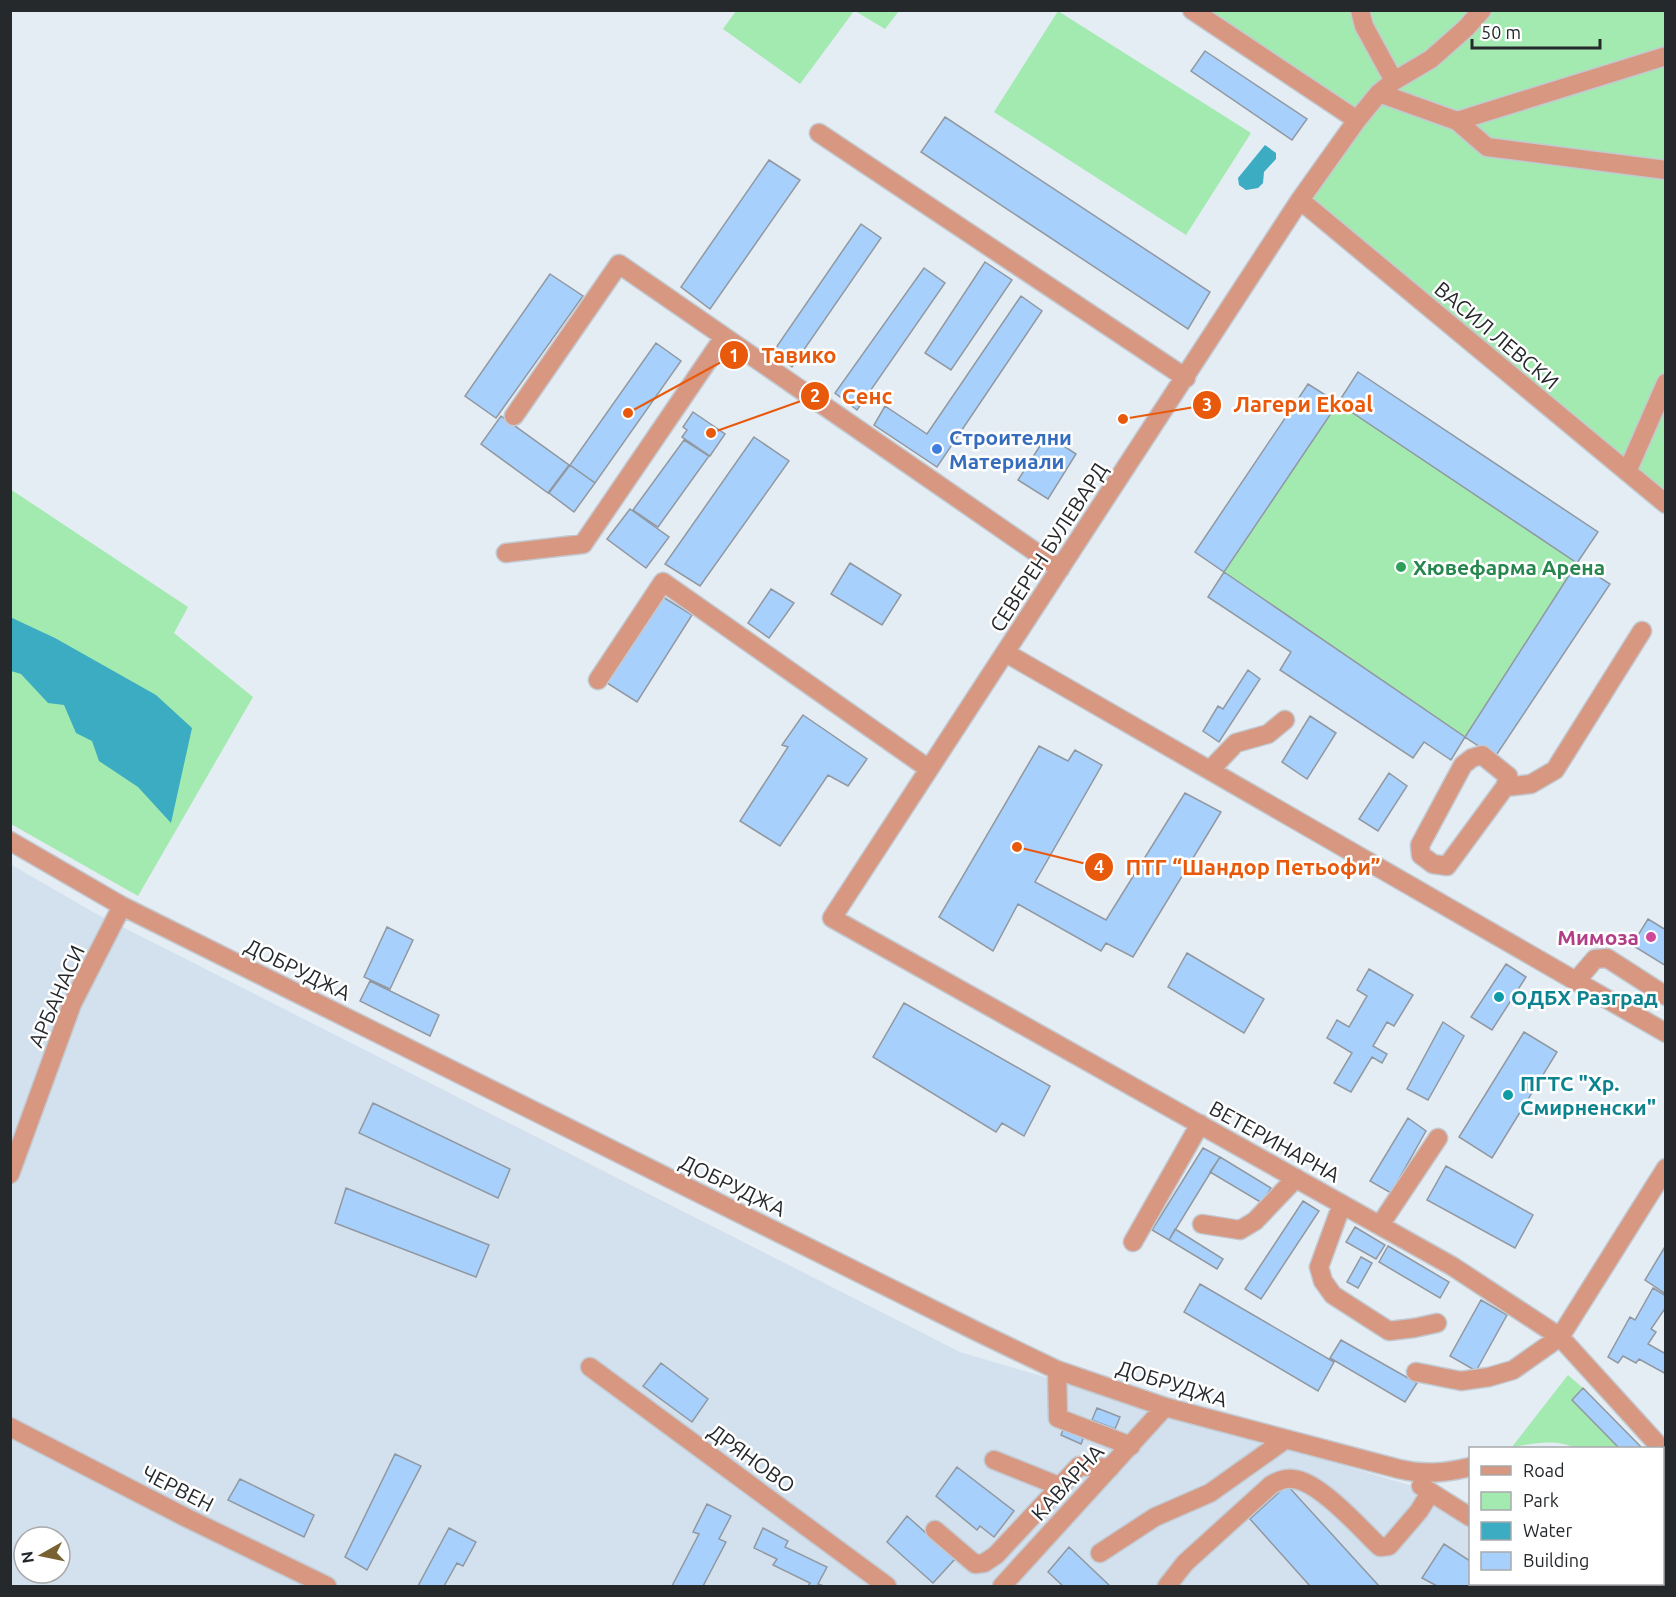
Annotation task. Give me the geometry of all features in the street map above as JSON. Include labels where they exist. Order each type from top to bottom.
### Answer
[{"type":"street","points":[[1192,10],[1357,120]]},
{"type":"street","points":[[1360,10],[1364,26],[1394,81]]},
{"type":"street","name":"СЕВЕРЕН БУЛЕВАРД","points":[[832,918],[1300,200],[1357,120],[1379,93],[1394,81],[1431,59],[1482,10]]},
{"type":"street","points":[[1457,121],[1665,56]]},
{"type":"street","points":[[1379,93],[1457,121],[1487,147],[1665,170]]},
{"type":"street","points":[[819,133],[1186,378]]},
{"type":"street","name":"ВАСИЛ ЛЕВСКИ","points":[[1300,200],[1665,504]]},
{"type":"street","points":[[514,416],[618,264],[1060,569]]},
{"type":"street","points":[[506,553],[583,544],[724,337]]},
{"type":"street","points":[[1627,472],[1665,383]]},
{"type":"street","points":[[597,680],[663,582],[929,769]]},
{"type":"street","points":[[1504,788],[1531,784],[1555,770],[1642,631]]},
{"type":"street","points":[[1006,653],[1665,1032]]},
{"type":"street","points":[[1210,770],[1236,742],[1268,734],[1285,720]]},
{"type":"street","points":[[1482,755],[1508,776],[1504,788],[1447,866],[1433,864],[1421,855],[1420,845],[1463,765],[1482,755]]},
{"type":"street","name":"ДОБРУДЖА","points":[[10,841],[122,906],[1057,1370],[1165,1407],[1399,1469],[1425,1474],[1469,1467]]},
{"type":"street","points":[[1420,891],[1433,864]]},
{"type":"street","name":"АРБАНАСИ","points":[[10,1174],[72,1004],[122,906]]},
{"type":"street","name":"ВЕТЕРИНАРНА","points":[[832,918],[1452,1266],[1560,1337],[1659,1447]]},
{"type":"street","points":[[1576,981],[1595,958],[1607,958],[1665,996]]},
{"type":"street","points":[[1133,1242],[1200,1124]]},
{"type":"street","points":[[1380,1225],[1438,1138]]},
{"type":"street","points":[[1416,1372],[1461,1381],[1489,1377],[1513,1370],[1560,1337],[1665,1168]]},
{"type":"street","points":[[1202,1224],[1240,1230],[1254,1221],[1296,1179]]},
{"type":"street","points":[[1342,1204],[1319,1267],[1323,1281],[1333,1295],[1389,1331],[1437,1323]]},
{"type":"street","name":"ДРЯНОВО","points":[[590,1367],[887,1587]]},
{"type":"street","points":[[1057,1370],[1058,1418],[1131,1446]]},
{"type":"street","name":"КАВАРНА","points":[[1002,1587],[1165,1407]]},
{"type":"street","name":"ЧЕРВЕН","points":[[10,1426],[187,1518],[327,1587]]},
{"type":"street","points":[[1100,1553],[1155,1517],[1209,1493],[1286,1439]]},
{"type":"street","points":[[994,1460],[1059,1486]]},
{"type":"street","points":[[935,1530],[975,1564],[984,1563],[996,1555],[1079,1466],[1110,1468]]},
{"type":"street","points":[[1399,1469],[1431,1493],[1469,1516]]},
{"type":"street","points":[[1167,1587],[1185,1563],[1271,1485],[1281,1479],[1294,1479],[1319,1490],[1383,1548],[1389,1546],[1431,1493]]},
{"type":"shaded area","points":[[10,864],[93,912],[960,1352],[1469,1503],[1469,1585],[1590,1586],[11,1586]]},
{"type":"green space","points":[[736,11],[854,11],[800,84],[723,29]]},
{"type":"green space","points":[[855,11],[899,11],[885,29]]},
{"type":"green space","points":[[1058,11],[1251,133],[1186,235],[994,112]]},
{"type":"green space","points":[[1202,11],[1665,11],[1665,498],[1304,206],[1364,118]]},
{"type":"green space","name":"Хювефарма Арена","points":[[1358,372],[1598,532],[1578,563],[1610,584],[1495,757],[1465,738],[1451,760],[1424,742],[1413,758],[1280,670],[1291,652],[1208,597],[1224,572],[1195,552],[1308,384],[1337,403]]},
{"type":"green space","points":[[10,489],[188,607],[174,633],[253,697],[138,896],[11,824]]},
{"type":"green space","points":[[1568,1375],[1583,1388],[1572,1400],[1618,1447],[1573,1447],[1552,1442],[1512,1447]]},
{"type":"water","points":[[1265,145],[1276,153],[1276,159],[1264,172],[1263,183],[1258,188],[1246,190],[1239,185],[1238,178]]},
{"type":"water","points":[[10,617],[55,638],[156,695],[192,728],[171,823],[138,787],[99,761],[92,741],[76,733],[64,705],[48,703],[21,674],[11,671]]},
{"type":"building","points":[[1205,51],[1307,119],[1292,140],[1191,71]]},
{"type":"building","points":[[945,117],[1210,292],[1188,329],[921,152]]},
{"type":"building","points":[[769,160],[800,180],[710,309],[681,287]]},
{"type":"building","points":[[861,224],[881,238],[792,367],[773,352]]},
{"type":"building","points":[[985,262],[1012,280],[951,370],[925,353]]},
{"type":"building","points":[[924,268],[945,283],[857,410],[835,393]]},
{"type":"building","points":[[550,274],[583,296],[496,418],[465,396]]},
{"type":"building","points":[[1021,296],[1042,311],[937,467],[874,425],[885,406],[927,434]]},
{"type":"building","points":[[656,343],[681,361],[595,483],[570,465]]},
{"type":"building","points":[[1358,372],[1598,532],[1577,563],[1338,403]]},
{"type":"building","points":[[1308,384],[1338,403],[1224,572],[1195,552]]},
{"type":"building","points":[[693,412],[725,434],[710,456],[682,437],[687,430],[683,427]]},
{"type":"building","points":[[501,416],[569,465],[548,493],[481,444]]},
{"type":"building","points":[[1047,435],[1076,454],[1048,499],[1018,480]]},
{"type":"building","points":[[754,437],[789,461],[700,586],[665,564]]},
{"type":"building","points":[[684,440],[709,456],[658,527],[633,510]]},
{"type":"building","points":[[570,465],[595,483],[574,512],[549,493]]},
{"type":"building","points":[[630,509],[669,537],[646,568],[607,539]]},
{"type":"building","points":[[850,563],[901,595],[882,625],[831,594]]},
{"type":"building","points":[[1577,563],[1610,584],[1495,757],[1465,737]]},
{"type":"building","points":[[1224,572],[1465,737],[1451,760],[1424,742],[1413,758],[1280,670],[1291,652],[1208,597]]},
{"type":"building","points":[[771,589],[794,603],[769,638],[748,623]]},
{"type":"building","points":[[663,597],[692,615],[637,702],[607,683]]},
{"type":"building","points":[[1248,670],[1260,679],[1219,742],[1203,731],[1218,706],[1223,709]]},
{"type":"building","points":[[803,715],[867,759],[848,786],[828,775],[780,846],[740,821],[788,747],[782,745]]},
{"type":"building","points":[[1310,716],[1336,733],[1307,779],[1282,762]]},
{"type":"building","points":[[1039,746],[1068,761],[1075,750],[1102,765],[1035,882],[1106,920],[1185,793],[1221,812],[1133,957],[1106,943],[1101,951],[1018,904],[993,951],[939,917]]},
{"type":"building","points":[[1389,773],[1407,786],[1378,831],[1359,819]]},
{"type":"building","name":"Мимоза","points":[[1648,919],[1666,930],[1666,966],[1632,945]]},
{"type":"building","points":[[387,927],[413,940],[390,989],[364,977]]},
{"type":"building","points":[[1187,953],[1264,999],[1244,1033],[1168,987]]},
{"type":"building","name":"ОДБХ Разград","points":[[1506,964],[1526,977],[1492,1030],[1471,1017]]},
{"type":"building","points":[[1369,969],[1413,995],[1394,1026],[1387,1022],[1373,1046],[1387,1054],[1382,1063],[1372,1057],[1351,1092],[1334,1083],[1352,1053],[1327,1038],[1337,1020],[1349,1027],[1367,996],[1357,990]]},
{"type":"building","points":[[370,981],[439,1015],[430,1036],[360,1001]]},
{"type":"building","points":[[904,1003],[1050,1086],[1024,1136],[1002,1123],[996,1132],[873,1057]]},
{"type":"building","points":[[1443,1022],[1464,1036],[1428,1100],[1407,1089]]},
{"type":"building","name":"ПГТС \"Хр. Смирненски\"","points":[[1524,1032],[1557,1052],[1492,1158],[1459,1137]]},
{"type":"building","points":[[373,1103],[510,1169],[498,1198],[359,1133]]},
{"type":"building","points":[[1408,1118],[1426,1131],[1391,1193],[1370,1181]]},
{"type":"building","points":[[1203,1148],[1220,1157],[1169,1240],[1152,1230]]},
{"type":"building","points":[[1220,1157],[1271,1188],[1262,1203],[1210,1172]]},
{"type":"building","points":[[1446,1166],[1533,1215],[1515,1248],[1427,1200]]},
{"type":"building","points":[[346,1188],[489,1245],[476,1277],[335,1223]]},
{"type":"building","points":[[1303,1201],[1319,1211],[1261,1299],[1245,1289]]},
{"type":"building","points":[[1355,1227],[1385,1245],[1376,1259],[1346,1242]]},
{"type":"building","points":[[1175,1229],[1223,1259],[1217,1269],[1169,1240]]},
{"type":"building","points":[[1666,1245],[1666,1294],[1645,1280]]},
{"type":"building","points":[[1388,1246],[1449,1282],[1440,1298],[1379,1262]]},
{"type":"building","points":[[1361,1257],[1372,1263],[1358,1288],[1347,1282]]},
{"type":"building","points":[[1200,1284],[1334,1362],[1318,1391],[1184,1312]]},
{"type":"building","points":[[1653,1288],[1666,1296],[1666,1307],[1651,1329],[1656,1332],[1648,1344],[1666,1354],[1666,1374],[1639,1359],[1636,1363],[1623,1356],[1618,1363],[1608,1357],[1630,1317],[1635,1320]]},
{"type":"building","points":[[1481,1300],[1507,1315],[1476,1371],[1450,1356]]},
{"type":"building","points":[[1341,1340],[1417,1383],[1405,1402],[1330,1358]]},
{"type":"building","points":[[661,1363],[708,1399],[692,1422],[643,1386]]},
{"type":"building","points":[[1583,1388],[1641,1447],[1618,1447],[1572,1400]]},
{"type":"building","points":[[1097,1408],[1120,1417],[1115,1429],[1092,1420]]},
{"type":"building","points":[[1069,1415],[1089,1424],[1081,1444],[1061,1435]]},
{"type":"building","points":[[395,1454],[421,1466],[367,1570],[345,1557]]},
{"type":"building","points":[[957,1467],[1014,1511],[994,1537],[980,1526],[977,1530],[936,1496]]},
{"type":"building","points":[[1664,1472],[1666,1473],[1666,1497],[1664,1496]]},
{"type":"building","points":[[240,1479],[314,1515],[304,1537],[228,1500]]},
{"type":"building","points":[[1287,1485],[1379,1586],[1310,1586],[1250,1519]]},
{"type":"building","points":[[707,1504],[731,1516],[719,1539],[726,1542],[703,1586],[672,1586],[699,1534],[693,1532]]},
{"type":"building","points":[[907,1516],[955,1559],[933,1583],[887,1542]]},
{"type":"building","points":[[449,1528],[476,1542],[463,1566],[457,1563],[444,1586],[418,1586]]},
{"type":"building","points":[[763,1528],[788,1541],[785,1547],[827,1567],[818,1584],[824,1586],[808,1586],[810,1583],[773,1565],[777,1559],[754,1548]]},
{"type":"building","points":[[1444,1544],[1469,1560],[1469,1585],[1511,1586],[1437,1586],[1422,1578]]},
{"type":"building","points":[[1069,1547],[1110,1586],[1063,1586],[1048,1572]]},
{"type":"place","name":"Тавико","points":[[628,413]]},
{"type":"place","name":"Лагери Ekoal","points":[[1123,419]]},
{"type":"place","name":"Сенс","points":[[711,433]]},
{"type":"place","name":"Строителни Материали","points":[[937,449]]},
{"type":"place","name":"Хювефарма Арена","points":[[1401,567]]},
{"type":"place","name":"ПТГ “Шандор Петьофи”","points":[[1017,847]]},
{"type":"place","name":"Мимоза","points":[[1651,937]]},
{"type":"place","name":"ОДБХ Разград","points":[[1499,997]]},
{"type":"place","name":"ПГТС \"Хр. Смирненски\"","points":[[1508,1095]]}]
